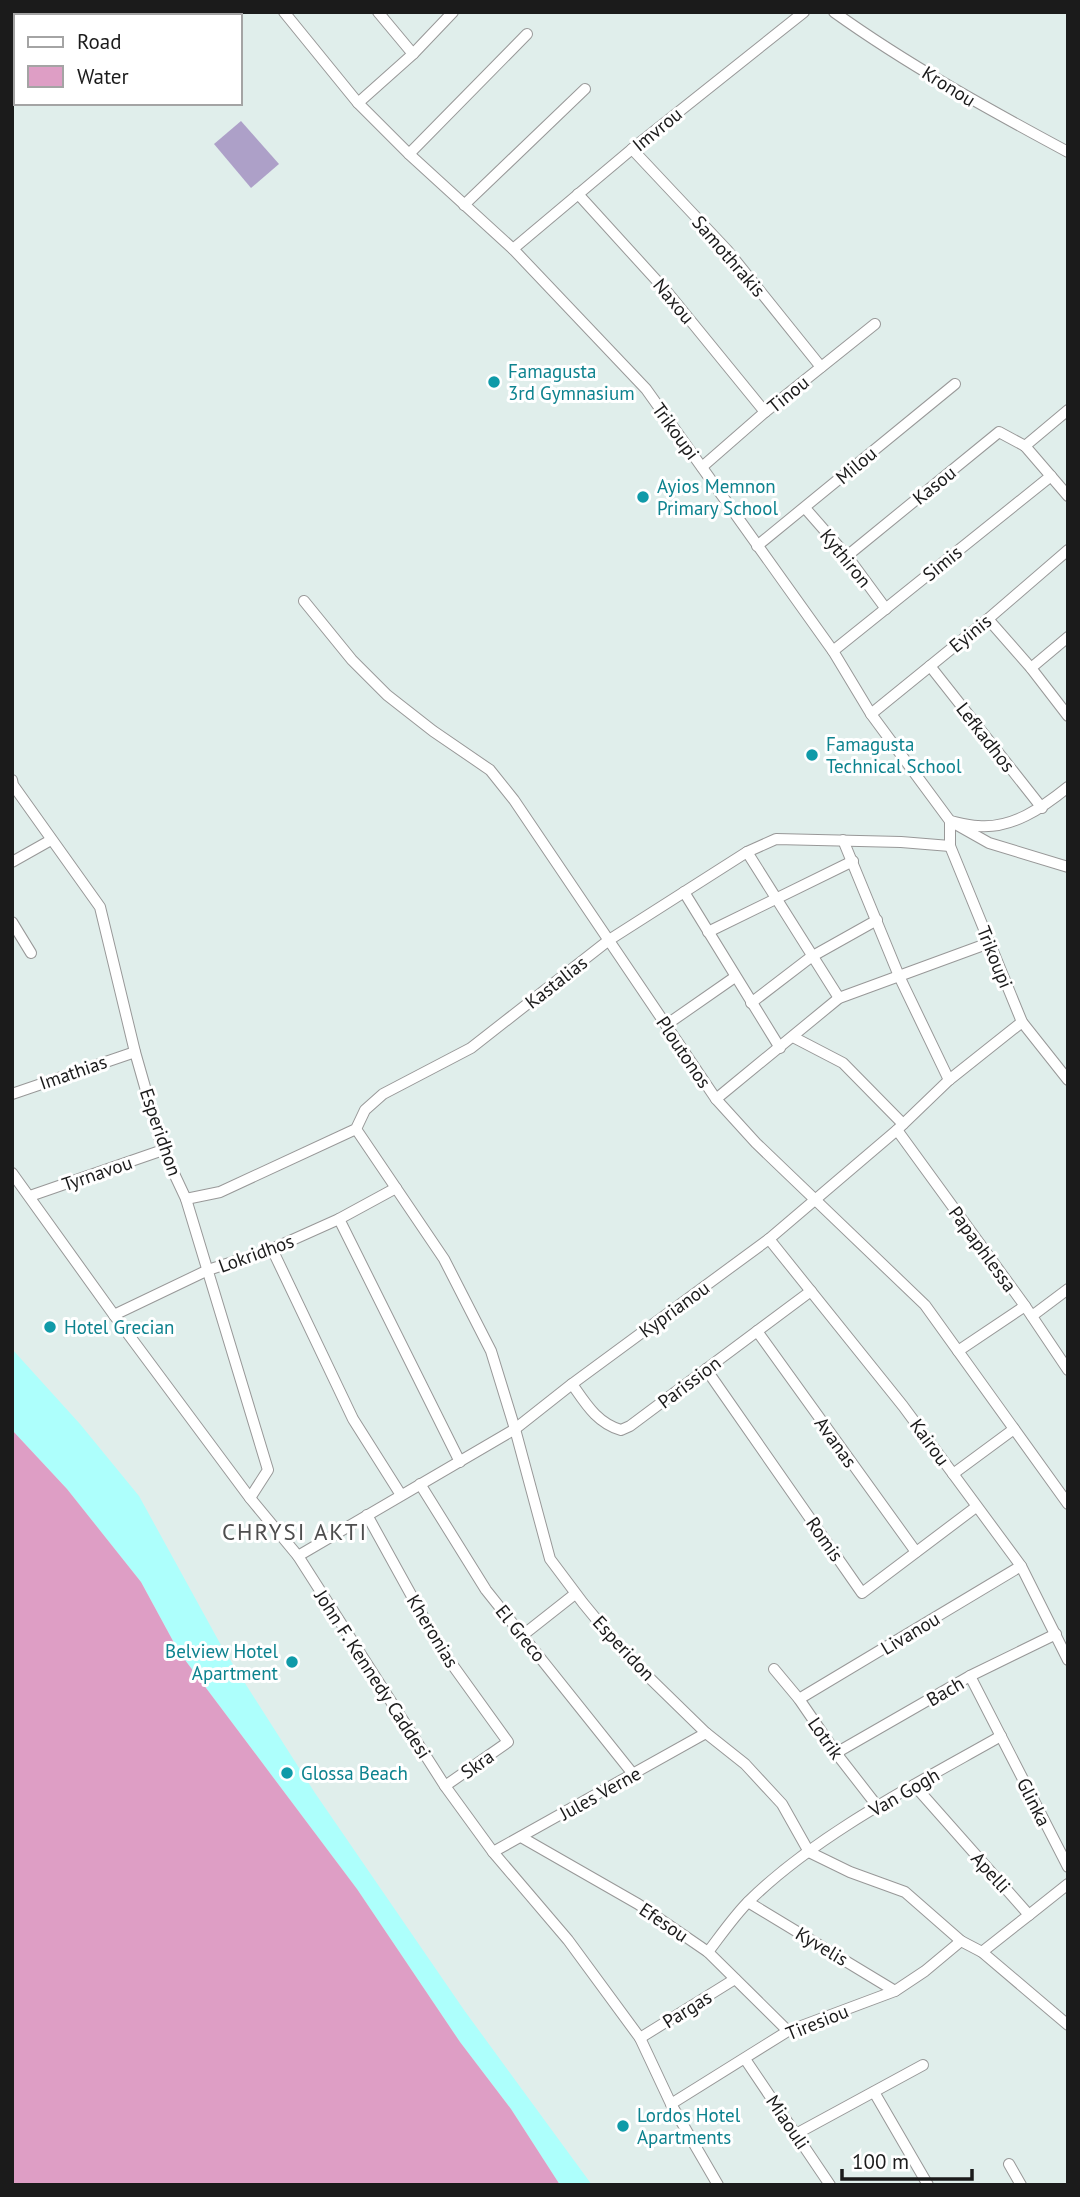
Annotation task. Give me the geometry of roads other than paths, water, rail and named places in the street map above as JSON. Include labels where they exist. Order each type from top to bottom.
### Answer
[{"type":"street","name":"Trikoupi","points":[[284,12],[358,103],[409,154],[513,249],[646,389],[833,651],[871,714],[950,821],[950,846],[1022,1022],[1068,1080]]},
{"type":"street","points":[[378,12],[413,54]]},
{"type":"street","points":[[358,103],[413,54],[453,12]]},
{"type":"street","name":"Imvrou","points":[[513,249],[632,149],[804,12]]},
{"type":"street","name":"Kronou","points":[[834,12],[985,108],[1068,152]]},
{"type":"street","points":[[409,154],[527,34]]},
{"type":"street","points":[[464,205],[585,89]]},
{"type":"street","name":"Samothrakis","points":[[632,149],[727,250],[821,367]]},
{"type":"street","name":"Naxou","points":[[578,194],[668,293],[765,412]]},
{"type":"street","name":"Tinou","points":[[702,467],[765,412],[875,324]]},
{"type":"street","name":"Milou","points":[[757,546],[955,384]]},
{"type":"street","points":[[1068,410],[1025,446],[1068,496]]},
{"type":"street","name":"Kasou","points":[[847,555],[999,432],[1025,446]]},
{"type":"street","name":"Simis","points":[[833,651],[1051,476]]},
{"type":"street","name":"Kythiron","points":[[805,508],[847,555],[886,609]]},
{"type":"street","name":"Eyinis","points":[[871,714],[1068,550]]},
{"type":"street","name":"Ploutonos","points":[[304,601],[352,660],[387,695],[433,731],[490,769],[514,800],[716,1099],[756,1143],[925,1305],[1068,1504]]},
{"type":"street","points":[[988,619],[1068,716]]},
{"type":"street","points":[[1031,668],[1068,637]]},
{"type":"street","name":"Lefkadhos","points":[[930,666],[1042,808]]},
{"type":"street","name":"Esperidhon","points":[[13,784],[100,908],[135,1052],[163,1150],[186,1199],[268,1470],[250,1498]]},
{"type":"street","points":[[950,821],[980,827],[1006,824],[1042,808],[1068,788]]},
{"type":"street","points":[[950,821],[989,843],[1068,867]]},
{"type":"street","name":"Kastalias","points":[[356,1129],[365,1110],[383,1094],[471,1048],[609,940],[747,852],[776,839],[950,846]]},
{"type":"street","points":[[12,862],[51,840]]},
{"type":"street","points":[[843,840],[899,976],[949,1080]]},
{"type":"street","points":[[747,852],[839,998]]},
{"type":"street","points":[[708,932],[853,861]]},
{"type":"street","points":[[684,892],[780,1048]]},
{"type":"street","points":[[751,1003],[811,957],[877,920]]},
{"type":"street","points":[[12,922],[31,953]]},
{"type":"street","points":[[716,1099],[839,998],[989,943]]},
{"type":"street","points":[[666,1025],[735,977]]},
{"type":"street","name":"Kyprianou","points":[[298,1556],[515,1429],[769,1239],[900,1127],[949,1080],[1022,1022]]},
{"type":"street","name":"Papaphlessa","points":[[793,1037],[843,1063],[900,1127],[1068,1370]]},
{"type":"street","name":"Imathias","points":[[12,1094],[135,1052]]},
{"type":"street","points":[[186,1199],[220,1192],[356,1129]]},
{"type":"street","name":"Esperidon","points":[[356,1129],[444,1259],[491,1351],[550,1559],[625,1654],[706,1733],[745,1764],[782,1804],[808,1852]]},
{"type":"street","name":"Tyrnavou","points":[[30,1196],[163,1150]]},
{"type":"street","name":"John F. Kennedy Caddesi","points":[[12,1172],[250,1498],[298,1556],[445,1786],[493,1852],[568,1940],[640,2038],[671,2104],[718,2185]]},
{"type":"street","name":"Lokridhos","points":[[114,1315],[208,1270],[272,1249],[339,1219],[396,1188]]},
{"type":"street","points":[[339,1219],[460,1462]]},
{"type":"street","name":"Kairou","points":[[769,1239],[903,1406],[1021,1566],[1068,1660]]},
{"type":"street","points":[[272,1249],[353,1419],[401,1495]]},
{"type":"street","points":[[1032,1316],[1068,1289]]},
{"type":"street","name":"Parission","points":[[572,1384],[590,1411],[607,1426],[621,1430],[811,1291]]},
{"type":"street","points":[[958,1351],[1025,1306]]},
{"type":"street","name":"Avanas","points":[[757,1331],[916,1552]]},
{"type":"street","name":"Romis","points":[[706,1368],[862,1593],[976,1507]]},
{"type":"street","points":[[953,1474],[1014,1429]]},
{"type":"street","name":"El Greco","points":[[420,1484],[486,1590],[633,1774]]},
{"type":"street","name":"Kheronias","points":[[366,1515],[441,1648],[509,1742]]},
{"type":"street","name":"Livanou","points":[[799,1699],[1021,1566]]},
{"type":"street","points":[[523,1635],[575,1594]]},
{"type":"street","name":"Bach","points":[[836,1753],[970,1676],[1056,1634]]},
{"type":"street","name":"Lotrik","points":[[774,1669],[878,1807]]},
{"type":"street","name":"Glinka","points":[[970,1676],[1068,1867]]},
{"type":"street","name":"Jules Verne","points":[[493,1852],[706,1733]]},
{"type":"street","name":"Van Gogh","points":[[708,1952],[748,1902],[808,1852],[878,1807],[1001,1736]]},
{"type":"street","name":"Skra","points":[[445,1786],[509,1742]]},
{"type":"street","name":"Apelli","points":[[914,1786],[1029,1914]]},
{"type":"street","name":"Efesou","points":[[521,1837],[638,1904],[708,1952],[788,2031]]},
{"type":"street","points":[[808,1852],[850,1872],[905,1892],[961,1941],[982,1952],[1068,2025]]},
{"type":"street","points":[[982,1952],[1068,1884]]},
{"type":"street","name":"Kyvelis","points":[[748,1902],[895,1991]]},
{"type":"street","name":"Tiresiou","points":[[671,2104],[788,2031],[895,1991],[925,1971],[961,1941]]},
{"type":"street","name":"Pargas","points":[[640,2038],[735,1979]]},
{"type":"street","name":"Miaouli","points":[[746,2059],[830,2185]]},
{"type":"street","points":[[796,2134],[923,2065]]},
{"type":"street","points":[[874,2092],[928,2185]]},
{"type":"street","points":[[1009,2164],[1021,2185]]},
{"type":"water","points":[[12,1430],[67,1489],[141,1582],[179,1652],[357,1889],[460,2042],[511,2109],[560,2185],[12,2185]]},
{"type":"place","name":"Famagusta 3rd Gymnasium","points":[[494,382]]},
{"type":"place","name":"Ayios Memnon Primary School","points":[[643,497]]},
{"type":"place","name":"Famagusta Technical School","points":[[812,755]]},
{"type":"place","name":"Hotel Grecian","points":[[50,1327]]},
{"type":"place","name":"Belview Hotel Apartment","points":[[292,1662]]},
{"type":"place","name":"Glossa Beach","points":[[287,1773]]},
{"type":"place","name":"Lordos Hotel Apartments","points":[[623,2126]]},
{"type":"district","name":"CHRYSI AKTI","points":[[295,1531]]}]
